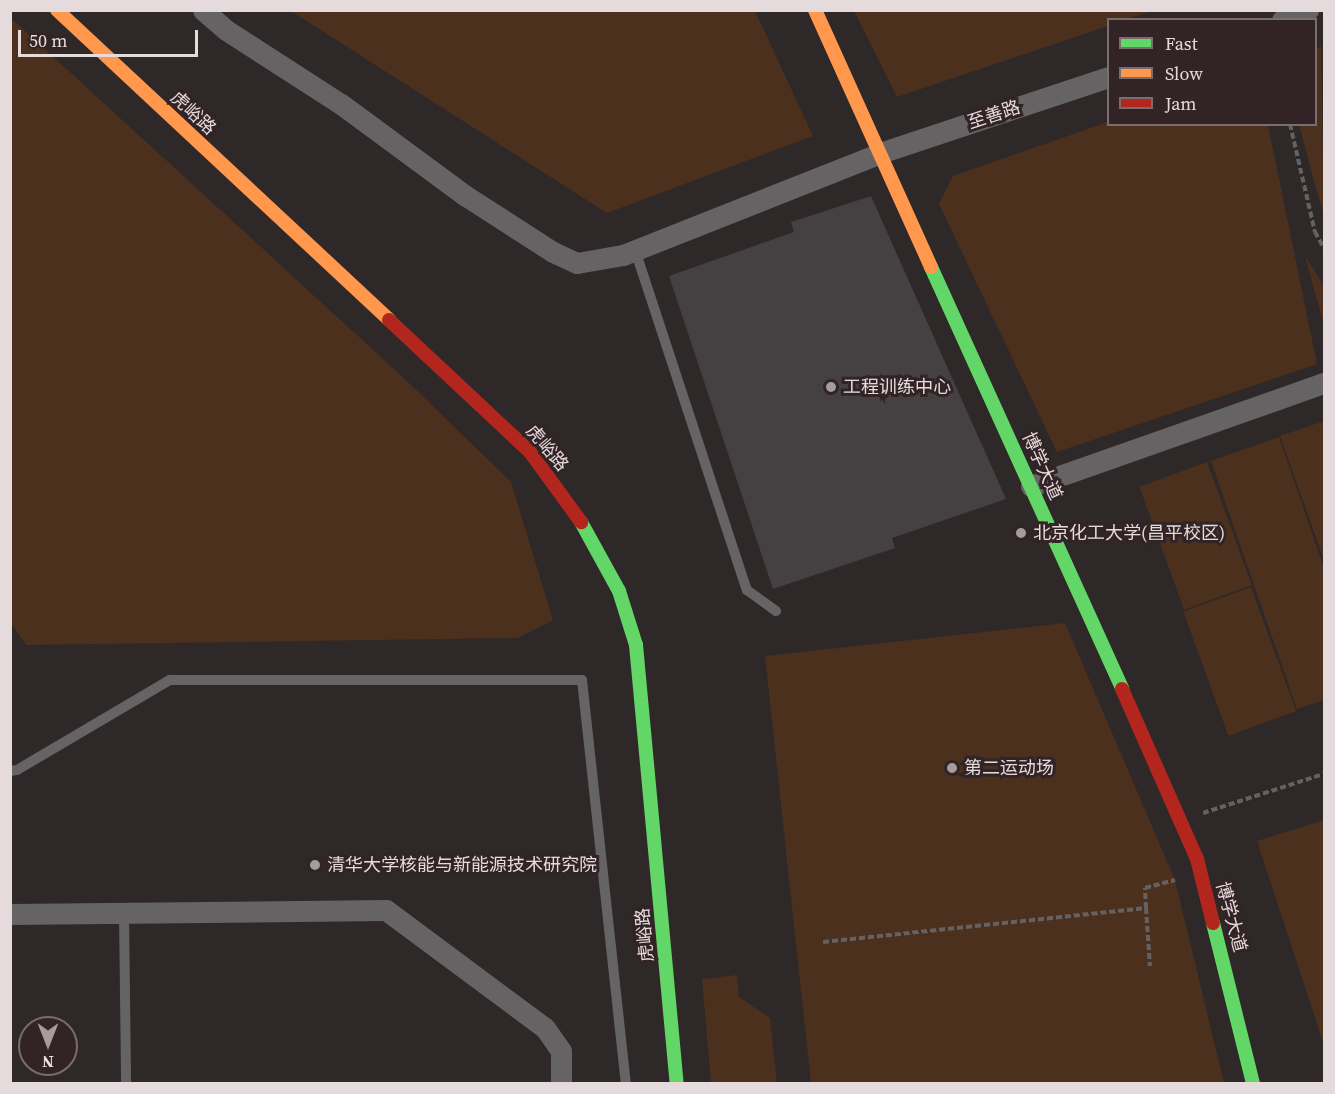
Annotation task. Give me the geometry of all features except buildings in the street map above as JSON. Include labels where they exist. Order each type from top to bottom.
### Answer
[{"type":"street","name":"虎峪路","points":[[57,10],[530,452],[583,525],[619,591],[636,645],[677,1083]]},
{"type":"street","name":"至善路","points":[[203,10],[226,30],[341,104],[466,196],[553,252],[577,263],[596,261],[635,250],[880,153],[1107,77]]},
{"type":"street","name":"博学大道","points":[[815,10],[1197,859],[1253,1083]]},
{"type":"street","points":[[1287,18],[1308,10]]},
{"type":"street","points":[[1031,486],[1324,383]]},
{"type":"street","points":[[10,914],[386,910],[545,1028],[561,1051],[561,1083]]},
{"type":"lane","points":[[635,250],[747,590],[776,611]]},
{"type":"lane","points":[[10,771],[17,770],[170,680],[582,680],[626,1083]]},
{"type":"lane","points":[[124,913],[126,1083]]},
{"type":"path","points":[[1290,126],[1315,232],[1324,248]]},
{"type":"path","points":[[1180,821],[1324,774]]},
{"type":"path","points":[[1150,966],[1145,888],[1183,877]]},
{"type":"path","points":[[823,942],[1146,908]]},
{"type":"shaded area","points":[[291,11],[755,11],[813,136],[607,213]]},
{"type":"shaded area","points":[[854,11],[1153,11],[1129,18],[1107,18],[1107,26],[897,97]]},
{"type":"shaded area","points":[[13,20],[406,380],[511,482],[553,620],[517,638],[26,645],[10,622],[10,21]]},
{"type":"shaded area","points":[[1321,46],[1324,217],[1299,126],[1317,126],[1317,48]]},
{"type":"shaded area","points":[[1107,122],[1107,126],[1268,126],[1317,364],[1057,452],[939,204],[953,176]]},
{"type":"shaded area","points":[[1305,256],[1324,286],[1324,325]]},
{"type":"shaded area","points":[[1324,421],[1324,560],[1280,436]]},
{"type":"shaded area","points":[[1279,437],[1324,568],[1324,700],[1297,709],[1211,461]]},
{"type":"shaded area","points":[[1207,462],[1252,585],[1184,610],[1139,487]]},
{"type":"shaded area","points":[[1251,587],[1296,711],[1228,736],[1183,612]]},
{"type":"shaded area","name":"第二运动场","points":[[1065,623],[1175,880],[1224,1083],[811,1083],[765,656]]},
{"type":"shaded area","points":[[1324,820],[1324,1045],[1257,841]]},
{"type":"shaded area","points":[[737,975],[739,997],[770,1018],[777,1083],[711,1083],[702,979]]},
{"type":"traffic: fast","points":[[931,267],[1122,689]]},
{"type":"traffic: fast","points":[[581,522],[619,591],[636,645],[677,1084]]},
{"type":"traffic: fast","points":[[1213,923],[1253,1084]]},
{"type":"traffic: slow","points":[[57,10],[389,320]]},
{"type":"traffic: slow","points":[[815,10],[931,267]]},
{"type":"traffic: jam","points":[[389,320],[530,452],[581,522]]},
{"type":"traffic: jam","points":[[1122,689],[1197,859],[1213,923]]},
{"type":"place","name":"工程训练中心","points":[[831,387]]},
{"type":"place","name":"北京化工大学(昌平校区)","points":[[1021,533]]},
{"type":"place","name":"第二运动场","points":[[952,768]]},
{"type":"place","name":"清华大学核能与新能源技术研究院","points":[[315,865]]}]
